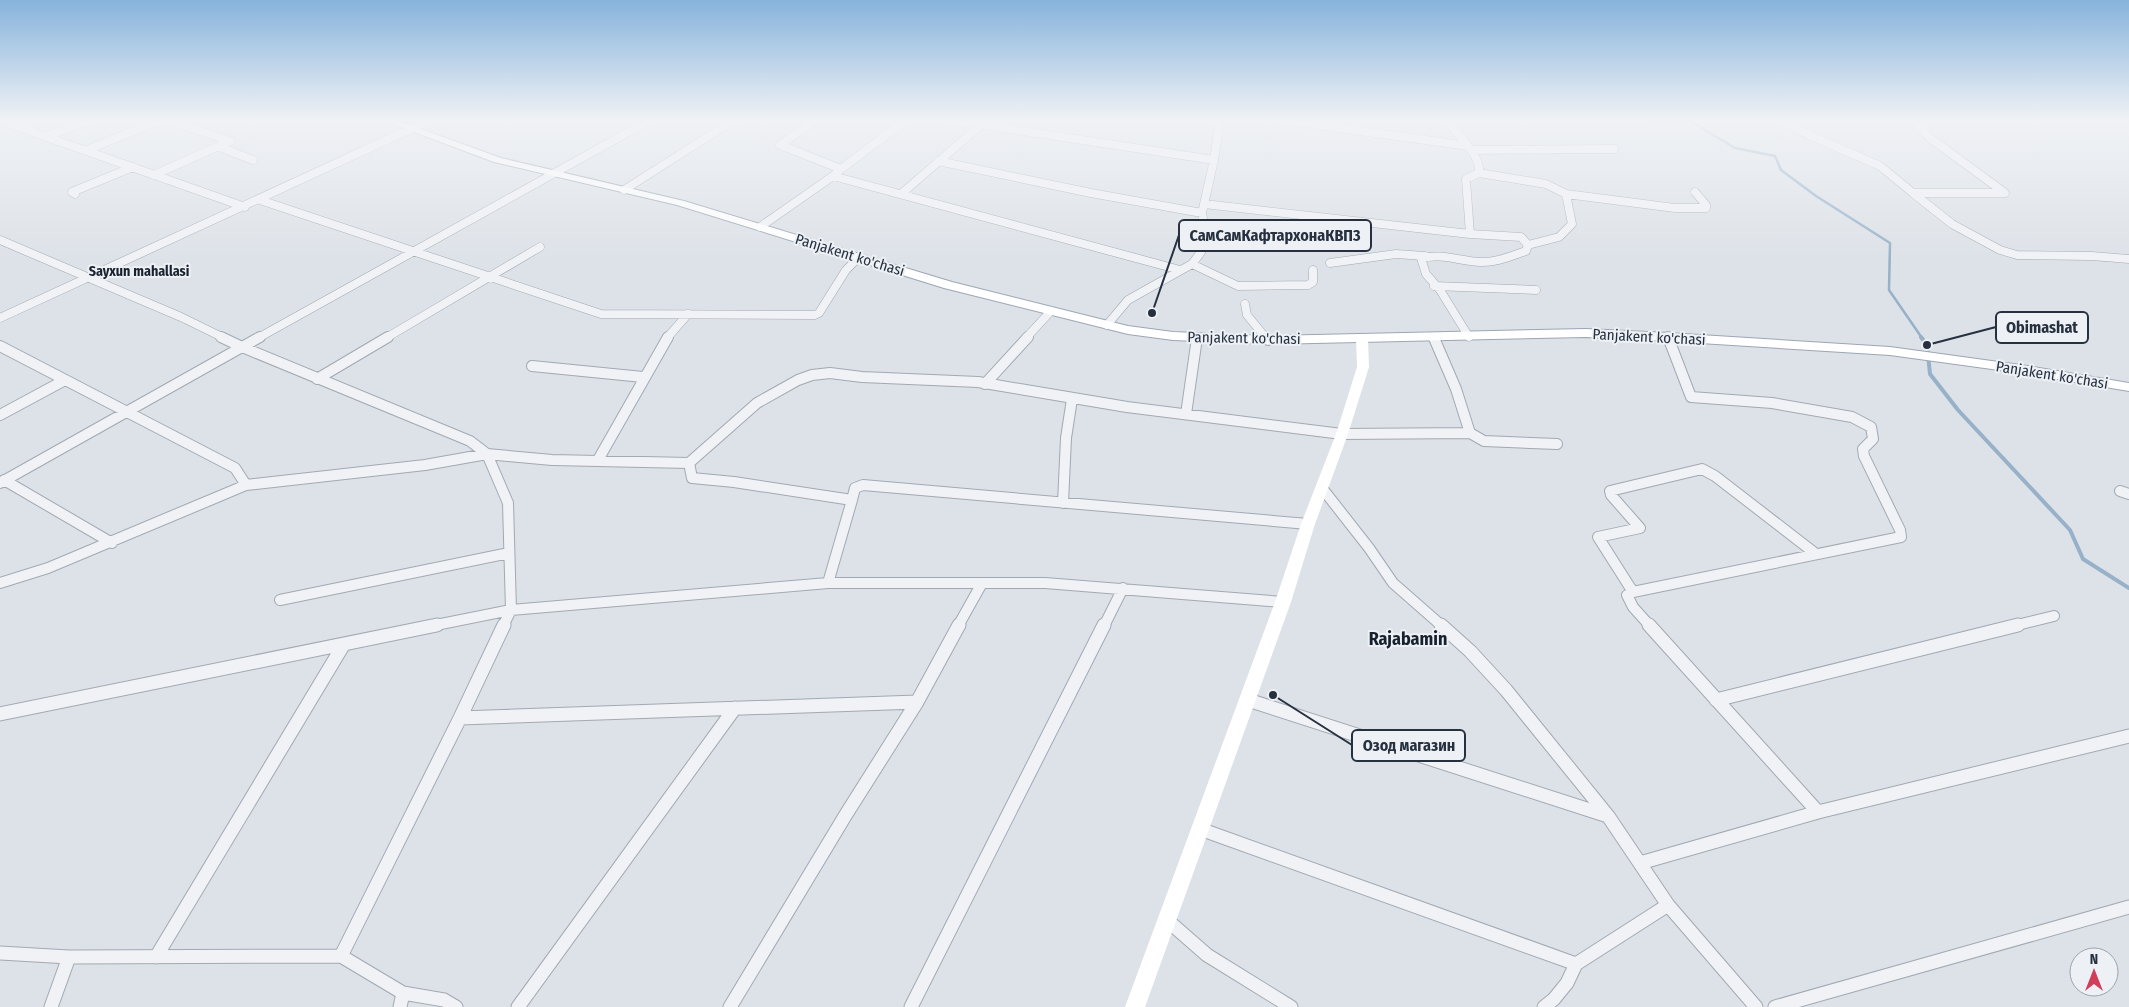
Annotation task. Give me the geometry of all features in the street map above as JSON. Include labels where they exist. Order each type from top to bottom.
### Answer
[{"type":"main road","name":"Panjakent ko'chasi","points":[[526,167],[680,203],[859,256],[948,285],[1149,334],[1197,338],[1268,340],[1434,338],[1586,333],[1890,352],[1972,362],[2129,387]]},
{"type":"main road","points":[[1136,1007],[1283,602],[1308,524],[1342,434],[1363,367],[1362,339]]},
{"type":"street","points":[[75,194],[72,192],[133,167],[245,207]]},
{"type":"street","points":[[154,175],[173,167]]},
{"type":"street","points":[[0,318],[331,167]]},
{"type":"street","points":[[2,481],[566,167]]},
{"type":"street","points":[[624,190],[660,167]]},
{"type":"street","points":[[837,167],[842,169]]},
{"type":"street","points":[[760,227],[845,167]]},
{"type":"street","points":[[901,194],[931,167]]},
{"type":"street","points":[[967,167],[1091,193],[1202,213]]},
{"type":"street","points":[[1107,325],[1128,300],[1192,264],[1202,252],[1206,234],[1202,213],[1212,167]]},
{"type":"street","points":[[1479,167],[1479,173]]},
{"type":"street","points":[[1881,167],[1952,224],[2000,250],[2017,255],[2128,258]]},
{"type":"street","points":[[1913,193],[2005,193],[1970,167]]},
{"type":"street","points":[[1470,234],[1466,179],[1479,173],[1494,178],[1544,182],[1566,194],[1675,208],[1706,208],[1706,205],[1695,192]]},
{"type":"street","points":[[833,176],[1180,270]]},
{"type":"street","points":[[1528,245],[1560,236],[1572,224],[1566,194]]},
{"type":"street","points":[[260,200],[601,314],[815,315],[819,313],[846,270],[859,256]]},
{"type":"street","points":[[1204,204],[1470,234],[1521,237],[1528,245]]},
{"type":"street","points":[[1206,234],[1261,235]]},
{"type":"street","points":[[0,240],[181,317],[242,347],[470,441],[488,454],[508,503],[511,610],[460,718],[341,956]]},
{"type":"street","points":[[1330,263],[1396,254],[1432,255],[1481,262],[1497,261],[1526,251],[1528,245]]},
{"type":"street","points":[[317,379],[540,247]]},
{"type":"street","points":[[1425,256],[1421,259],[1426,274],[1434,286],[1440,290],[1469,337]]},
{"type":"street","points":[[1192,264],[1238,286],[1308,285],[1314,282],[1313,270]]},
{"type":"street","points":[[1434,286],[1536,290]]},
{"type":"street","points":[[1245,304],[1248,315],[1268,340]]},
{"type":"street","points":[[985,384],[1051,311]]},
{"type":"street","points":[[598,460],[666,338],[688,314]]},
{"type":"street","points":[[1186,414],[1197,338]]},
{"type":"street","points":[[1434,338],[1456,389],[1470,433]]},
{"type":"street","points":[[1668,338],[1691,397],[1772,403],[1852,417],[1871,426],[1873,439],[1863,449],[1864,456],[1900,530],[1901,537],[1633,592],[1627,595],[1633,607],[1818,812]]},
{"type":"street","points":[[0,346],[236,468],[246,485]]},
{"type":"street","points":[[532,366],[643,378]]},
{"type":"street","points":[[0,583],[48,568],[112,543],[246,485],[425,465],[488,454],[552,460],[689,463],[757,403],[798,380],[812,375],[830,373],[862,377],[985,384],[1072,399],[1342,434],[1470,433],[1484,441],[1557,444]]},
{"type":"street","points":[[0,415],[65,380]]},
{"type":"street","points":[[1063,503],[1066,438],[1072,399]]},
{"type":"street","points":[[689,463],[692,478],[734,482],[852,500]]},
{"type":"street","points":[[1633,592],[1598,539],[1600,536],[1640,528],[1611,496],[1610,491],[1702,469],[1715,476],[1816,554]]},
{"type":"street","points":[[2,481],[112,543]]},
{"type":"street","points":[[828,584],[855,488],[862,485],[1308,524]]},
{"type":"street","points":[[1322,488],[1369,548],[1392,583],[1470,651],[1506,690],[1608,816],[1668,905],[1756,1007]]},
{"type":"street","points":[[280,600],[509,553]]},
{"type":"street","points":[[0,714],[511,610],[828,584],[1044,583],[1283,602]]},
{"type":"street","points":[[730,1007],[916,702],[980,584]]},
{"type":"street","points":[[911,1007],[1123,588]]},
{"type":"street","points":[[1716,700],[2054,616]]},
{"type":"street","points":[[156,957],[344,644]]},
{"type":"street","points":[[1248,700],[1608,816]]},
{"type":"street","points":[[460,718],[916,702]]},
{"type":"street","points":[[518,1007],[735,708]]},
{"type":"street","points":[[1640,863],[1818,812],[2129,736]]},
{"type":"street","points":[[1200,829],[1576,964]]},
{"type":"street","points":[[1544,1007],[1554,999],[1567,983],[1576,964],[1668,905]]},
{"type":"street","points":[[1775,1007],[2129,907]]},
{"type":"street","points":[[1167,920],[1207,955],[1291,1007]]},
{"type":"street","points":[[0,953],[69,957],[341,956],[401,1000],[444,1000],[456,1007]]},
{"type":"street","points":[[51,1007],[69,957]]},
{"type":"waterway","points":[[1780,167],[1781,170],[1816,196],[1890,243],[1889,290],[1922,338]]},
{"type":"waterway","points":[[1921,337],[1927,345],[1930,374],[1958,410],[2070,530],[2083,559],[2129,588]]},
{"type":"place","name":"СамСамКафтархонаКВП3","points":[[1152,313]]},
{"type":"place","name":"Obimashat","points":[[1927,345]]},
{"type":"place","name":"Озод магазин","points":[[1273,695]]},
{"type":"district","name":"Sayxun mahallasi","points":[[139,271]]},
{"type":"district","name":"Rajabamin","points":[[1408,639]]}]
